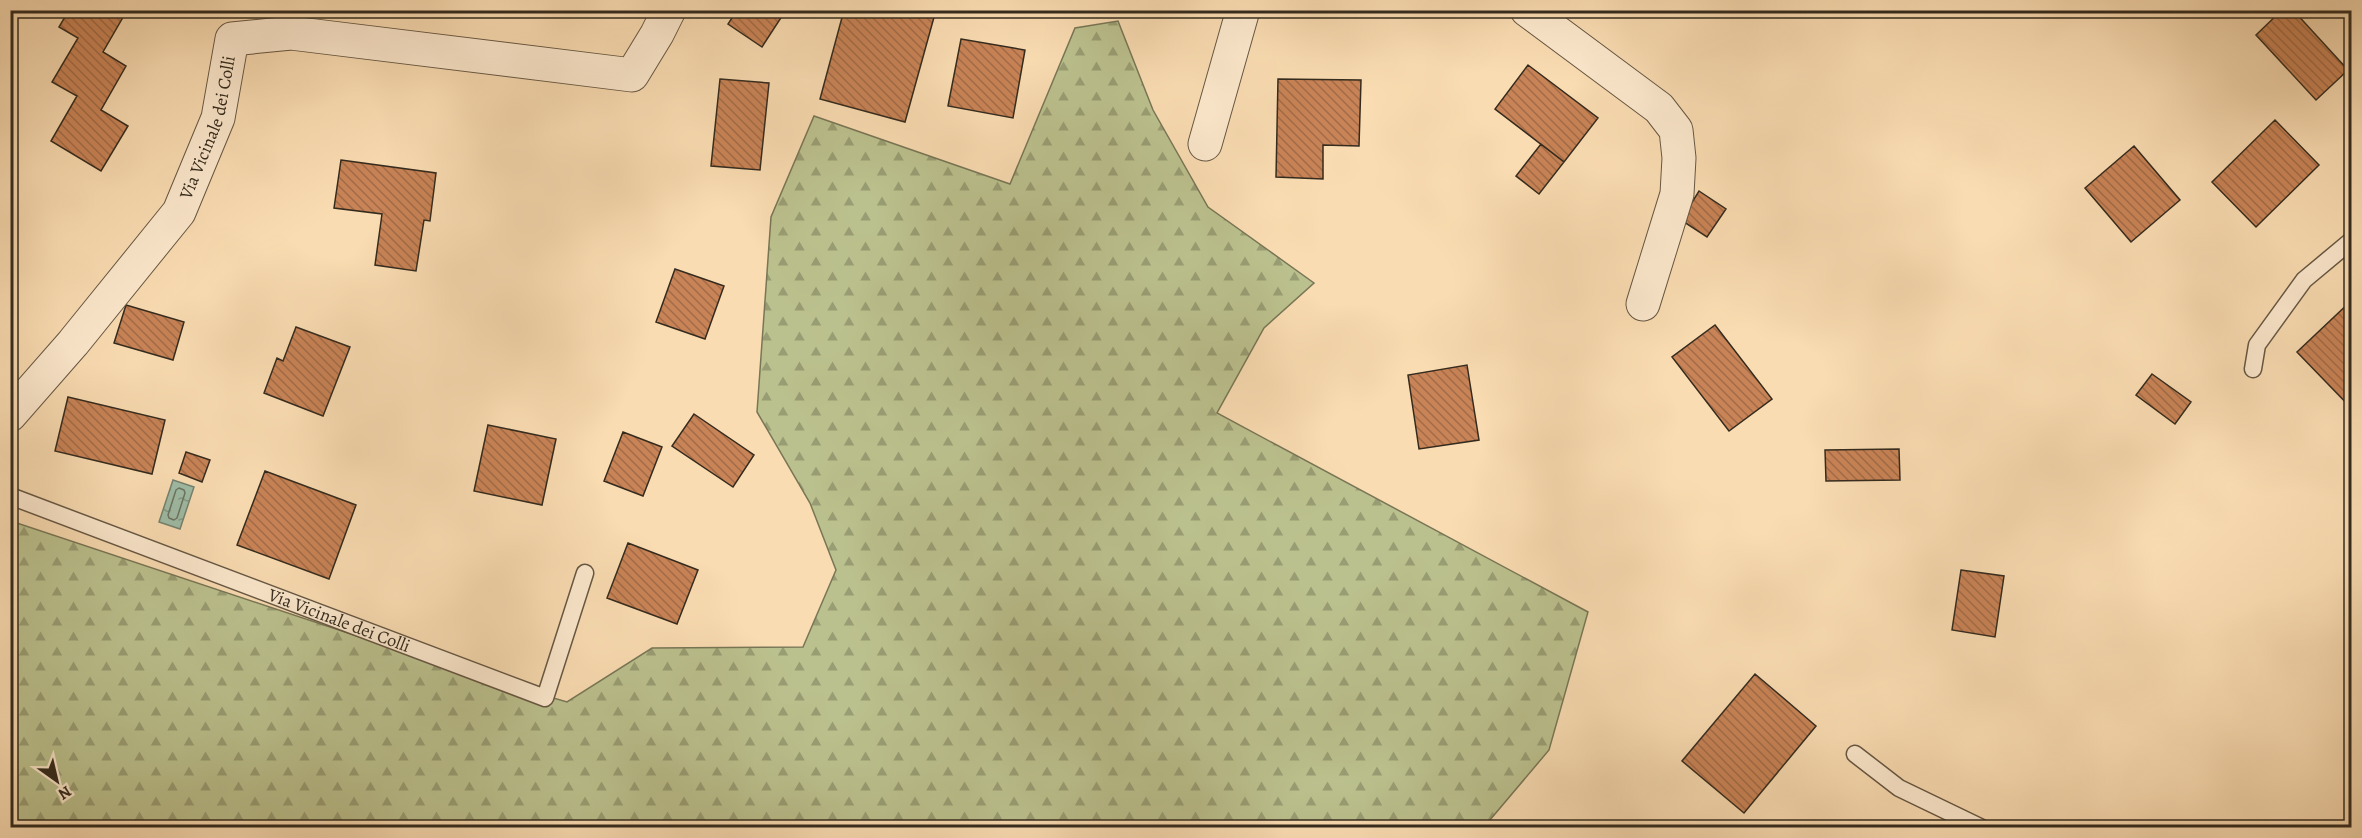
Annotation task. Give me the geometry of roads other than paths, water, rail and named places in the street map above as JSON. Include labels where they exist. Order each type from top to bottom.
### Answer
[{"type":"street","name":"Via Vicinale dei Colli","points":[[10,415],[72,343],[178,212],[218,118],[232,39],[291,33],[632,75],[669,10]]},
{"type":"street","points":[[1205,144],[1243,10]]},
{"type":"street","points":[[1527,10],[1659,108],[1677,130],[1679,158],[1677,194],[1643,304]]},
{"type":"lane","points":[[2253,369],[2257,345],[2304,280],[2352,240]]},
{"type":"lane","name":"Via Vicinale dei Colli","points":[[10,496],[544,698],[585,573]]},
{"type":"lane","points":[[1855,754],[1899,788],[1982,828]]},
{"type":"water","points":[[173,480],[194,487],[180,529],[159,522]]}]
